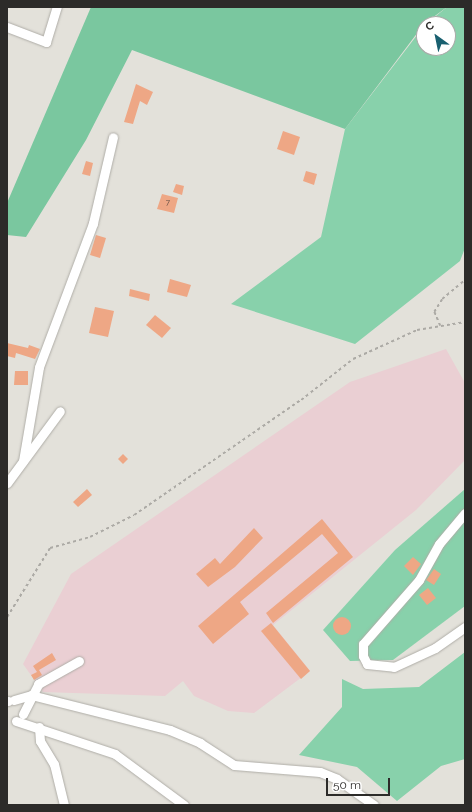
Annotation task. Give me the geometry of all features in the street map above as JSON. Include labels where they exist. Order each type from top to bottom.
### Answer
[{"type":"street","points":[[7,27],[46,42],[57,7]]},
{"type":"street","points":[[23,461],[39,367],[93,223],[113,137]]},
{"type":"street","points":[[7,483],[60,411]]},
{"type":"street","points":[[465,513],[439,544],[419,580],[363,644],[362,656],[367,664],[394,667],[435,648],[465,627]]},
{"type":"street","points":[[11,719],[23,714],[31,695],[38,684],[79,661]]},
{"type":"street","points":[[9,701],[31,695],[170,730],[200,743],[234,764],[320,772],[337,779],[374,805]]},
{"type":"street","points":[[9,701],[23,704],[23,714]]},
{"type":"street","points":[[11,719],[39,727],[115,754],[184,805]]},
{"type":"street","points":[[39,727],[40,741],[54,764],[64,805]]},
{"type":"path","points":[[440,326],[434,312],[442,299],[465,280]]},
{"type":"path","points":[[7,617],[50,548],[90,537],[134,515],[301,400],[353,359],[417,330],[465,322]]},
{"type":"shaded area","points":[[446,349],[465,383],[465,460],[416,510],[273,625],[310,671],[254,713],[228,711],[194,696],[183,681],[165,696],[43,692],[23,664],[71,574],[350,382]]},
{"type":"green space","points":[[91,7],[447,7],[435,16],[416,16],[416,35],[345,129],[132,50],[86,140],[26,237],[7,235],[7,203]]},
{"type":"green space","points":[[447,7],[465,7],[465,248],[460,261],[355,344],[231,304],[321,237],[345,129],[416,36],[416,56],[456,56],[456,16],[436,16]]},
{"type":"green space","points":[[465,489],[465,606],[393,660],[350,661],[323,630],[395,550]]},
{"type":"green space","points":[[465,652],[465,759],[441,766],[397,801],[357,767],[299,755],[342,707],[342,679],[363,689],[419,687]]},
{"type":"building","points":[[136,84],[153,92],[147,105],[140,101],[133,124],[124,122]]},
{"type":"building","points":[[283,131],[300,137],[294,155],[277,149]]},
{"type":"building","points":[[86,161],[93,163],[90,176],[82,174]]},
{"type":"building","points":[[306,171],[317,174],[314,185],[303,181]]},
{"type":"building","points":[[176,184],[184,186],[182,195],[173,192]]},
{"type":"building","points":[[162,194],[178,198],[174,213],[157,209]]},
{"type":"building","points":[[96,235],[106,238],[100,258],[90,255]]},
{"type":"building","points":[[170,279],[191,285],[187,297],[167,292]]},
{"type":"building","points":[[130,289],[150,294],[149,301],[129,296]]},
{"type":"building","points":[[95,307],[114,311],[108,337],[89,333]]},
{"type":"building","points":[[155,315],[171,328],[162,338],[146,325]]},
{"type":"building","points":[[7,343],[28,348],[29,345],[40,349],[35,359],[16,353],[15,358],[7,356]]},
{"type":"building","points":[[15,371],[28,371],[28,385],[14,385]]},
{"type":"building","points":[[123,454],[128,459],[123,464],[118,459]]},
{"type":"building","points":[[87,489],[92,495],[78,507],[73,502]]},
{"type":"building","points":[[322,519],[353,557],[273,623],[266,613],[338,553],[322,534],[240,602],[249,614],[213,644],[198,626]]},
{"type":"building","points":[[254,528],[263,538],[235,567],[208,587],[196,574],[215,558],[220,564]]},
{"type":"building","points":[[413,557],[421,564],[413,575],[404,566]]},
{"type":"building","points":[[434,569],[441,574],[434,585],[426,580]]},
{"type":"building","points":[[428,588],[436,598],[427,605],[419,595]]},
{"type":"building","points":[[342,617],[348,620],[351,626],[348,632],[342,635],[336,632],[333,626],[336,620]]},
{"type":"building","points":[[271,623],[310,671],[301,679],[261,631]]},
{"type":"building","points":[[52,653],[56,660],[39,670],[42,675],[34,680],[31,675],[37,672],[33,666]]}]
